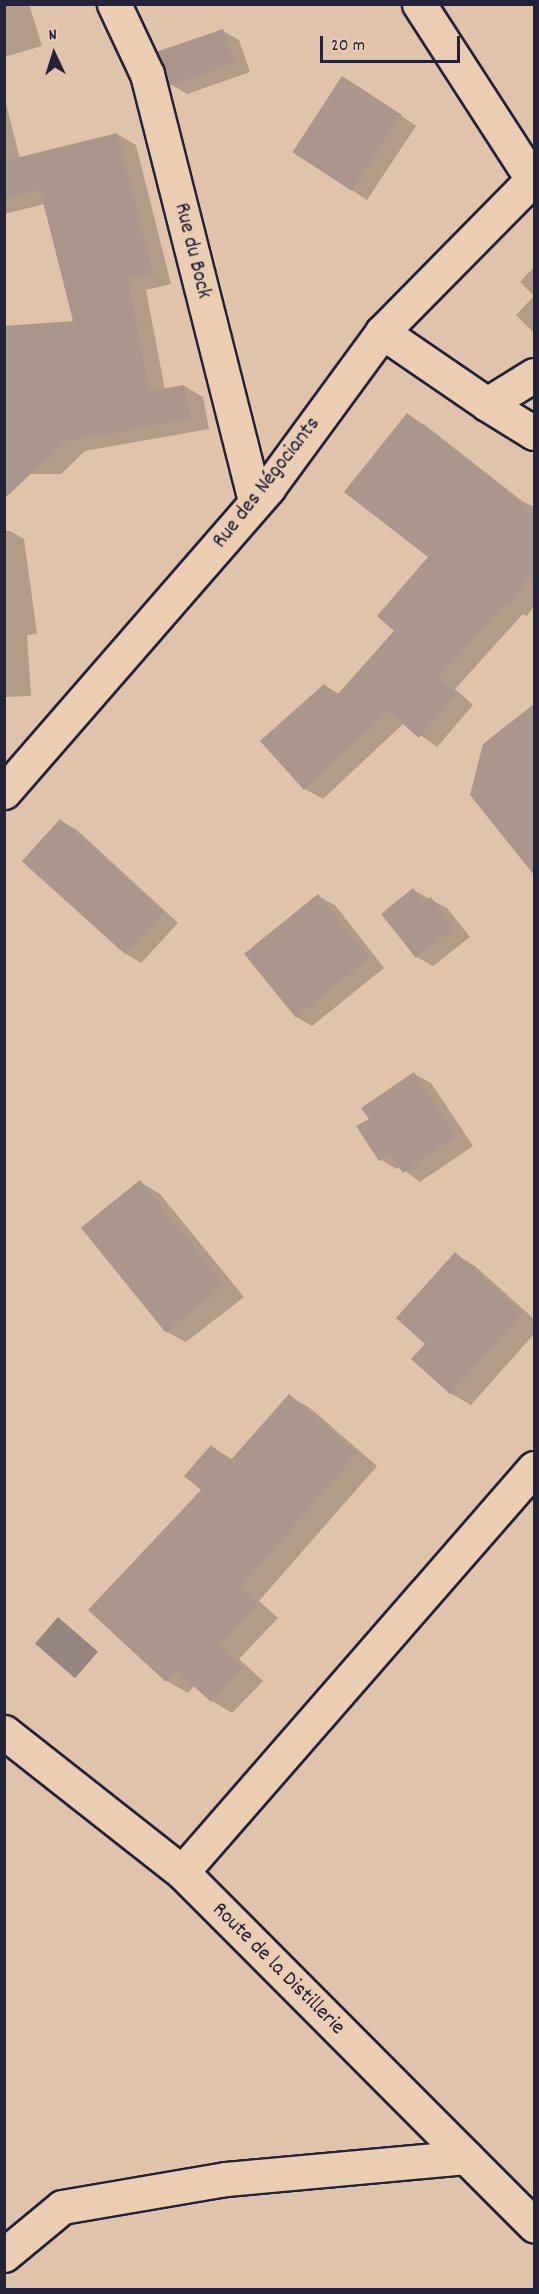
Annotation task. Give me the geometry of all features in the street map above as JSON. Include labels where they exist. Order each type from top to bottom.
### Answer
[{"type":"street","name":"Rue du Bock","points":[[114,4],[147,74],[255,502]]},
{"type":"street","points":[[419,4],[534,179]]},
{"type":"street","name":"Rue des Négociants","points":[[4,792],[255,502],[382,332],[534,179]]},
{"type":"street","points":[[382,332],[487,404],[534,433]]},
{"type":"street","points":[[487,404],[534,375]]},
{"type":"street","points":[[182,1872],[534,1468]]},
{"type":"street","name":"Route de la Distillerie","points":[[4,1732],[182,1872],[534,2225]]},
{"type":"street","points":[[4,2255],[62,2208],[226,2179],[466,2157]]},
{"type":"shaded area","points":[[58,1617],[98,1652],[75,1678],[35,1643]]},
{"type":"building","points":[[223,29],[235,63],[169,86],[157,52]]},
{"type":"building","points":[[342,76],[402,115],[352,191],[292,152]]},
{"type":"building","points":[[117,133],[153,274],[128,279],[149,391],[184,385],[191,419],[66,441],[4,499],[4,326],[73,321],[40,190],[4,199],[4,161]]},
{"type":"building","points":[[407,413],[534,513],[534,570],[508,607],[505,604],[438,678],[457,694],[419,738],[388,711],[304,790],[260,741],[324,684],[336,696],[394,631],[377,616],[428,557],[344,492]]},
{"type":"building","points":[[534,704],[534,875],[470,795],[483,744]]},
{"type":"building","points":[[60,819],[163,912],[125,954],[22,861]]},
{"type":"building","points":[[413,888],[424,902],[431,897],[454,928],[416,958],[381,914]]},
{"type":"building","points":[[318,894],[370,958],[296,1018],[244,954]]},
{"type":"building","points":[[414,1072],[457,1136],[403,1173],[390,1154],[379,1161],[356,1126],[369,1119],[361,1108]]},
{"type":"building","points":[[140,1180],[224,1284],[165,1332],[81,1228]]},
{"type":"building","points":[[455,1252],[522,1313],[450,1394],[411,1359],[425,1344],[396,1318]]},
{"type":"building","points":[[289,1394],[357,1453],[240,1588],[258,1605],[219,1646],[243,1668],[211,1702],[177,1671],[166,1682],[88,1610],[201,1490],[184,1476],[211,1445],[230,1461]]}]
